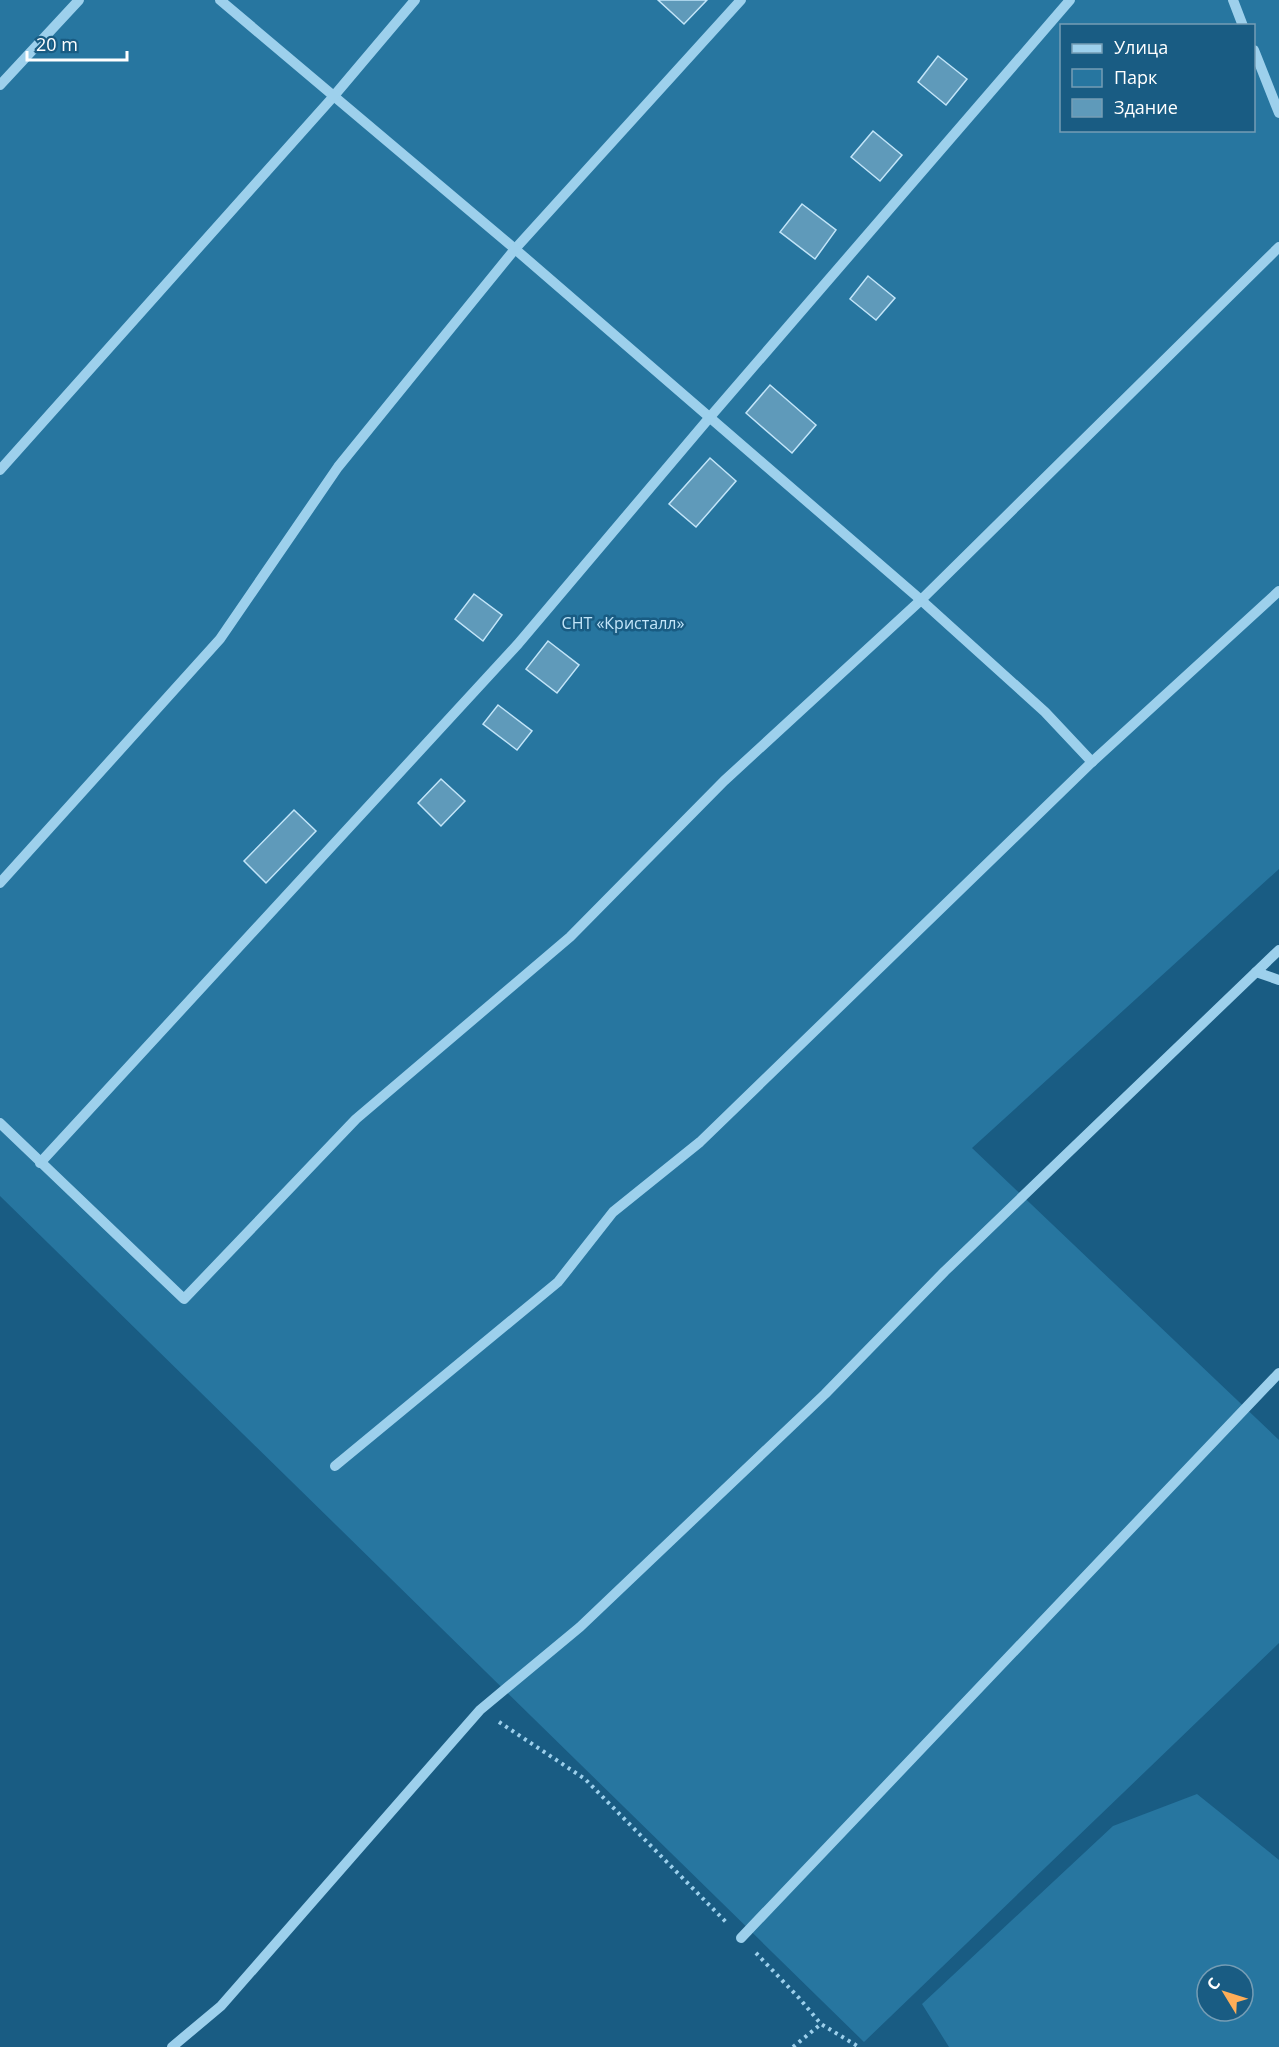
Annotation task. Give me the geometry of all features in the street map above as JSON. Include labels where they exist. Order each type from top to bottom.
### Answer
[{"type":"street","points":[[0,85],[79,0]]},
{"type":"street","points":[[220,0],[515,249],[921,600],[1045,712],[1092,762]]},
{"type":"street","points":[[0,470],[333,97],[415,0]]},
{"type":"street","points":[[0,883],[220,639],[338,467],[515,249],[741,0]]},
{"type":"street","points":[[39,1163],[518,644],[710,417],[1070,0]]},
{"type":"street","points":[[1233,0],[1242,24]]},
{"type":"street","points":[[1255,53],[1279,113]]},
{"type":"street","points":[[0,1123],[183,1299],[356,1119],[570,937],[724,781],[921,600],[1279,247]]},
{"type":"street","points":[[334,1466],[558,1282],[613,1212],[700,1142],[1092,762],[1279,591]]},
{"type":"street","points":[[172,2047],[221,2006],[480,1710],[580,1627],[817,1402],[945,1271],[1279,950]]},
{"type":"street","points":[[1256,972],[1279,980]]},
{"type":"street","points":[[741,1938],[1279,1373]]},
{"type":"path","points":[[480,1710],[585,1779],[799,1998],[821,2024],[859,2047]]},
{"type":"path","points":[[793,2047],[821,2024]]},
{"type":"green space","name":"СНТ «Кристалл»","points":[[0,0],[1279,0],[1279,869],[972,1148],[1279,1440],[1279,1643],[864,2042],[0,1196]]},
{"type":"green space","points":[[1197,1794],[1279,1860],[1279,2047],[949,2047],[922,2004],[1113,1826]]},
{"type":"building","points":[[658,0],[707,0],[684,24]]},
{"type":"building","points":[[938,56],[967,79],[946,105],[918,82]]},
{"type":"building","points":[[873,131],[902,155],[880,181],[851,157]]},
{"type":"building","points":[[802,204],[836,230],[815,259],[780,232]]},
{"type":"building","points":[[868,276],[895,298],[876,320],[850,299]]},
{"type":"building","points":[[770,385],[816,425],[792,453],[746,413]]},
{"type":"building","points":[[710,458],[736,481],[696,527],[669,504]]},
{"type":"building","points":[[474,594],[502,615],[483,641],[455,619]]},
{"type":"building","points":[[548,641],[579,665],[557,693],[526,669]]},
{"type":"building","points":[[498,705],[532,731],[517,750],[483,724]]},
{"type":"building","points":[[441,779],[465,801],[441,826],[418,803]]},
{"type":"building","points":[[294,810],[316,831],[266,883],[244,861]]}]
